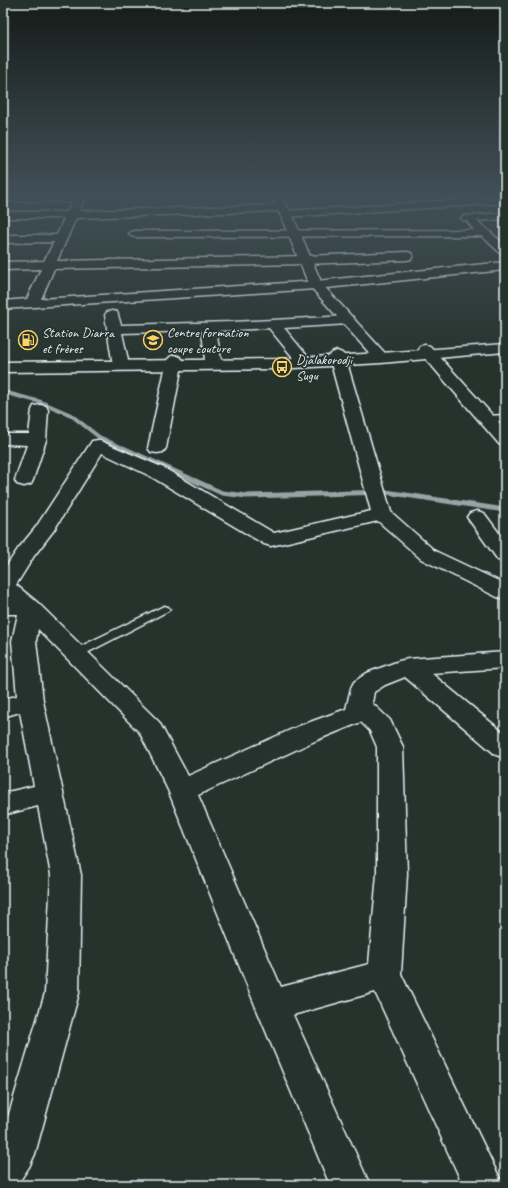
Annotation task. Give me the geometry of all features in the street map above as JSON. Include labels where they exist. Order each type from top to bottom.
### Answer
[{"type":"street","points":[[32,303],[54,251]]},
{"type":"street","points":[[129,264],[132,251]]},
{"type":"street","points":[[222,251],[231,314]]},
{"type":"street","points":[[302,251],[316,285],[380,356]]},
{"type":"street","points":[[3,266],[305,260],[407,256]]},
{"type":"street","points":[[3,305],[316,285],[505,266]]},
{"type":"street","points":[[26,281],[41,281]]},
{"type":"street","points":[[110,298],[120,360]]},
{"type":"street","points":[[115,329],[208,326],[231,314],[273,324],[348,320]]},
{"type":"street","points":[[273,324],[303,360]]},
{"type":"street","points":[[208,326],[213,360]]},
{"type":"street","points":[[3,367],[303,360],[380,356],[505,344]]},
{"type":"street","points":[[428,352],[505,348]]},
{"type":"street","points":[[428,352],[505,440]]},
{"type":"street","points":[[337,358],[382,514],[428,555],[505,592]]},
{"type":"street","points":[[3,362],[120,360],[174,362],[213,360],[303,360]]},
{"type":"street","points":[[157,448],[174,362]]},
{"type":"street","points":[[24,480],[37,440],[40,410]]},
{"type":"street","points":[[3,439],[37,440]]},
{"type":"street","points":[[7,1158],[62,993],[66,875],[49,793],[16,705],[24,641],[10,596],[25,553],[44,530],[98,445],[157,472],[271,540],[382,514]]},
{"type":"street","points":[[477,517],[505,556]]},
{"type":"street","points":[[10,596],[77,653],[150,728],[182,790],[272,1005],[350,1185]]},
{"type":"street","points":[[182,790],[308,733],[358,714],[363,688],[376,679],[408,667],[505,660]]},
{"type":"street","points":[[408,667],[505,748]]},
{"type":"street","points":[[359,706],[381,726],[390,747],[392,874],[384,975],[483,1185]]},
{"type":"street","points":[[3,804],[49,793]]},
{"type":"street","points":[[272,1005],[384,975]]},
{"type":"lane","points":[[486,419],[505,418]]},
{"type":"lane","points":[[77,653],[164,609]]},
{"type":"waterway","points":[[3,392],[41,402],[71,415],[99,437],[125,449]]},
{"type":"waterway","points":[[123,448],[222,493],[247,496],[386,492],[505,510]]},
{"type":"place","name":"Station Diarra et frères","points":[[28,340]]},
{"type":"place","name":"Centre formation coupe couture","points":[[153,340]]},
{"type":"place","name":"Djalakorodji Sugu","points":[[282,367]]}]
